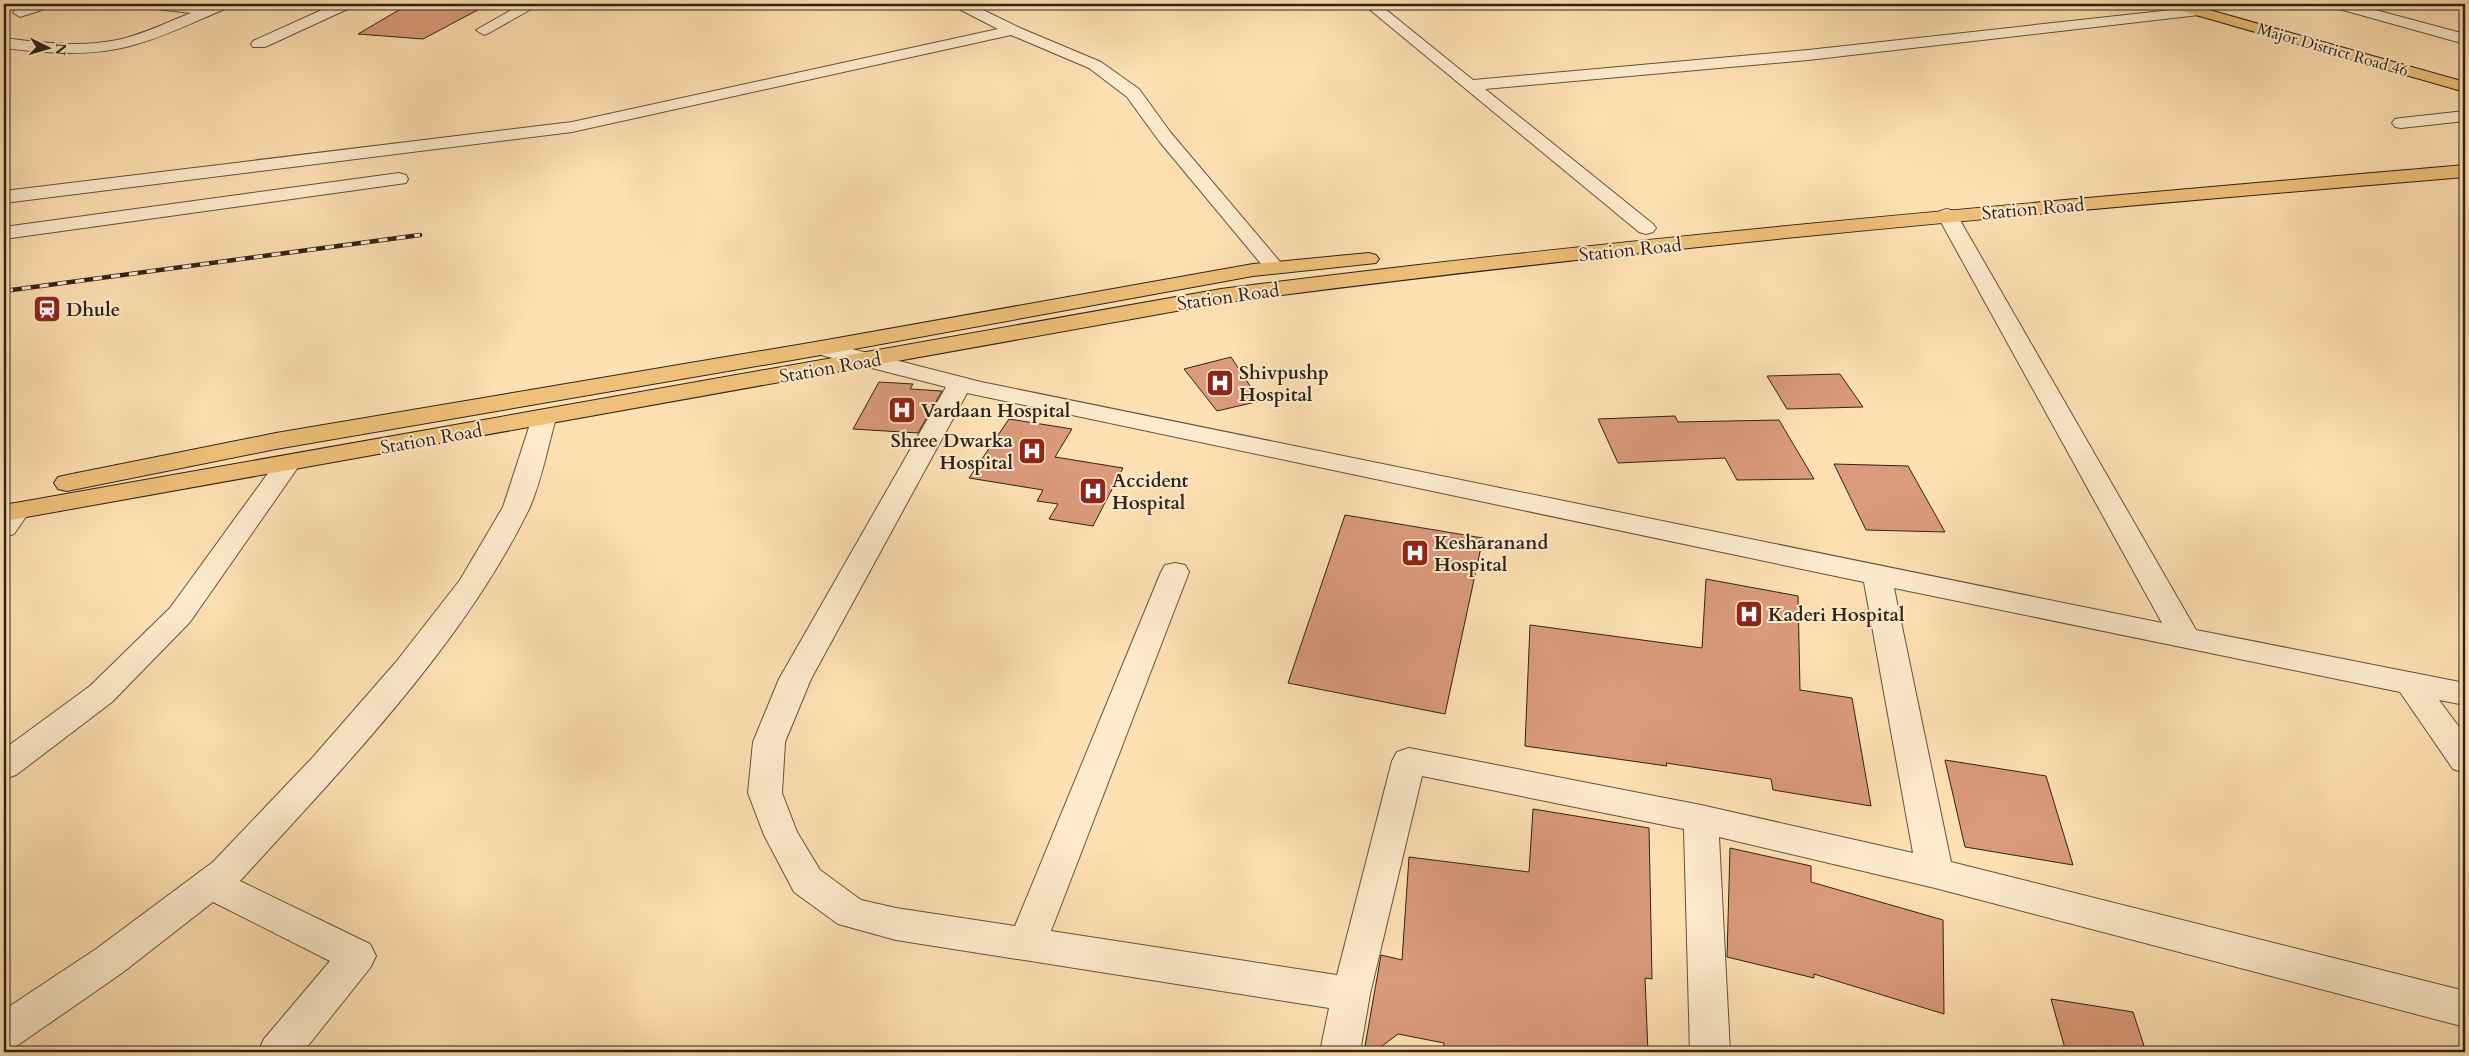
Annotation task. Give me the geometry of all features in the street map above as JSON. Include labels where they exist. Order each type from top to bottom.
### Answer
[{"type":"main road","name":"Major District Road 46","points":[[2173,4],[2465,87]]},
{"type":"main road","name":"Station Road","points":[[7,512],[296,438],[822,348],[1274,267],[1424,254],[1646,228],[2212,177],[2465,160]]},
{"type":"main road","name":"Station Road","points":[[7,512],[544,418],[1221,296],[1384,275],[1947,215],[2465,171]]},
{"type":"street","points":[[20,13],[46,4]]},
{"type":"street","points":[[148,4],[210,10]]},
{"type":"street","points":[[4,43],[65,48],[115,45],[225,4]]},
{"type":"street","points":[[259,44],[347,4]]},
{"type":"street","points":[[484,30],[533,4]]},
{"type":"street","points":[[960,4],[1013,30],[1095,65],[1133,93],[1165,137],[1274,267]]},
{"type":"street","points":[[1370,4],[1646,228]]},
{"type":"street","points":[[2336,4],[2465,39]]},
{"type":"street","points":[[1470,85],[1808,55],[2199,11]]},
{"type":"street","points":[[4,197],[572,127],[1013,30]]},
{"type":"street","points":[[2401,123],[2465,116]]},
{"type":"street","points":[[4,234],[399,179]]},
{"type":"street","points":[[1947,215],[2186,639]]},
{"type":"street","points":[[822,348],[959,385],[2186,639],[2465,694]]},
{"type":"street","points":[[959,385],[795,679],[769,742],[766,793],[781,835],[807,881],[851,914],[896,924],[1352,994]]},
{"type":"street","points":[[4,1032],[109,961],[226,872],[325,766],[407,670],[472,585],[516,507],[544,418]]},
{"type":"street","points":[[4,766],[101,694],[180,615],[288,463]]},
{"type":"street","points":[[1027,944],[1175,572]]},
{"type":"street","points":[[1877,575],[1935,873]]},
{"type":"street","points":[[2410,683],[2465,760]]},
{"type":"street","points":[[1340,1052],[1352,994],[1409,761],[1701,819],[1935,873],[2465,1009]]},
{"type":"street","points":[[1701,819],[1710,1052]]},
{"type":"street","points":[[210,884],[357,956],[278,1052]]},
{"type":"building","points":[[409,4],[489,4],[423,39],[358,34]]},
{"type":"building","points":[[1231,357],[1260,401],[1217,411],[1184,369]]},
{"type":"building","points":[[1840,374],[1863,407],[1787,409],[1767,376]]},
{"type":"building","points":[[879,382],[913,384],[910,389],[942,391],[918,433],[853,429]]},
{"type":"building","points":[[1675,416],[1678,422],[1779,420],[1814,479],[1737,480],[1725,458],[1618,463],[1598,419]]},
{"type":"building","points":[[1009,419],[1072,429],[1055,457],[1123,468],[1093,526],[1049,519],[1058,504],[1037,501],[1043,490],[969,478]]},
{"type":"building","points":[[1834,464],[1908,466],[1945,532],[1866,530]]},
{"type":"building","points":[[1345,515],[1483,538],[1445,714],[1288,683]]},
{"type":"building","points":[[1706,579],[1798,596],[1800,690],[1852,698],[1871,806],[1773,790],[1771,779],[1666,763],[1667,766],[1525,746],[1530,625],[1702,648]]},
{"type":"building","points":[[1945,760],[2046,776],[2073,865],[1965,847]]},
{"type":"building","points":[[1533,809],[1649,828],[1652,979],[1645,978],[1648,1052],[1443,1052],[1444,1043],[1398,1034],[1374,1052],[1364,1052],[1381,955],[1402,960],[1409,857],[1529,872]]},
{"type":"building","points":[[1730,848],[1811,866],[1811,882],[1943,920],[1944,1014],[1814,974],[1814,978],[1727,957]]},
{"type":"building","points":[[2051,999],[2133,1012],[2146,1052],[2066,1052]]},
{"type":"railway","points":[[4,291],[420,235]]},
{"type":"place","name":"Dhule","points":[[47,309]]},
{"type":"place","name":"Shivpushp Hospital","points":[[1220,383]]},
{"type":"place","name":"Vardaan Hospital","points":[[902,410]]},
{"type":"place","name":"Shree Dwarka Hospital","points":[[1032,451]]},
{"type":"place","name":"Accident Hospital","points":[[1093,491]]},
{"type":"place","name":"Kesharanand Hospital","points":[[1415,553]]},
{"type":"place","name":"Kaderi Hospital","points":[[1749,614]]}]
